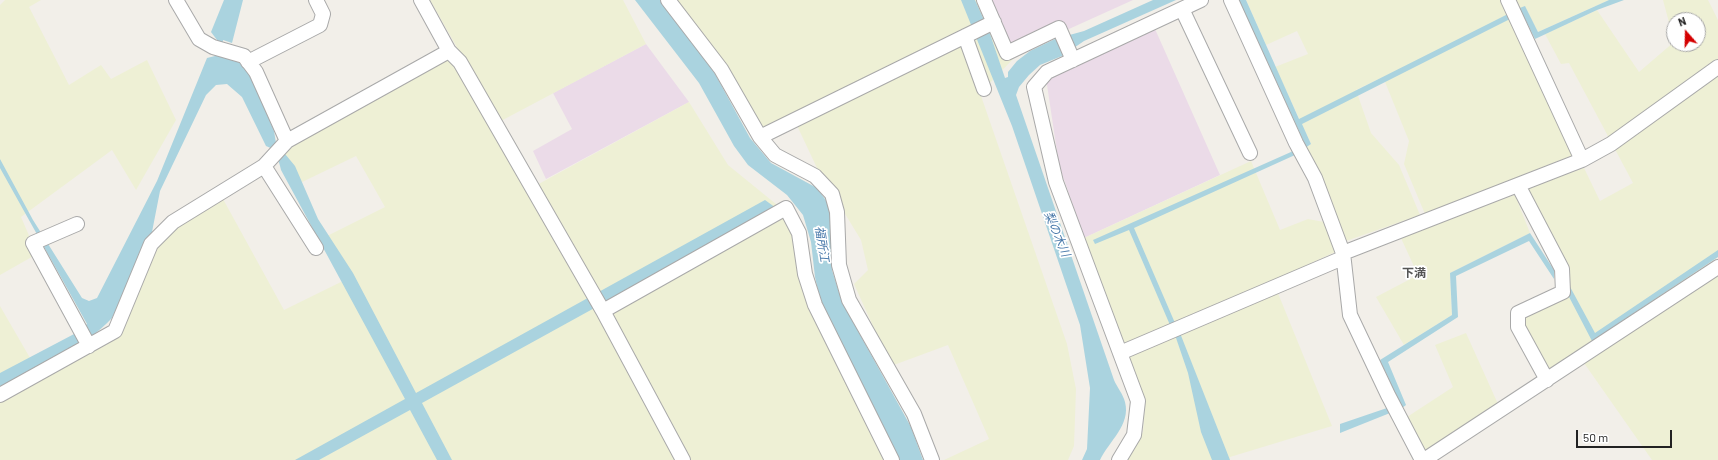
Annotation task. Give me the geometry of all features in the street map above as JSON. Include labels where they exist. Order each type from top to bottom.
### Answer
[{"type":"street","points":[[176,0],[199,39],[219,49],[244,56],[256,72],[285,143]]},
{"type":"street","points":[[248,62],[320,25],[324,14],[316,0]]},
{"type":"street","points":[[421,0],[449,51],[460,62],[603,310],[683,460]]},
{"type":"street","points":[[668,0],[722,69],[760,137],[775,155],[815,176],[832,194],[837,212],[839,265],[849,300],[914,414],[932,460]]},
{"type":"street","points":[[984,0],[1007,53],[1059,28],[1073,60]]},
{"type":"street","points":[[1119,460],[1134,435],[1138,401],[1056,182],[1034,87],[1047,72],[1202,0]]},
{"type":"street","points":[[1231,0],[1298,148],[1315,178],[1343,257],[1350,315],[1388,395],[1423,460],[1718,267]]},
{"type":"street","points":[[1182,9],[1250,153]]},
{"type":"street","points":[[1512,9],[1582,160]]},
{"type":"street","points":[[760,137],[994,22]]},
{"type":"street","points":[[965,36],[984,89]]},
{"type":"street","points":[[0,395],[115,331],[151,244],[173,222],[268,162],[285,143],[449,51]]},
{"type":"street","points":[[1120,353],[1343,257],[1518,184],[1582,160],[1611,144],[1718,67]]},
{"type":"street","points":[[268,162],[316,248]]},
{"type":"street","points":[[1518,184],[1562,270],[1563,292],[1518,314],[1518,327],[1547,380]]},
{"type":"street","points":[[603,310],[786,208],[799,233],[805,274],[815,305],[892,460]]},
{"type":"street","points":[[77,224],[33,243],[89,346]]},
{"type":"shaded area","points":[[991,0],[1133,0],[1049,38],[1016,56]]},
{"type":"shaded area","points":[[1155,29],[1220,175],[1084,238],[1059,165],[1046,78]]},
{"type":"shaded area","points":[[646,44],[689,102],[546,179],[533,151],[572,129],[553,93]]},
{"type":"green space","points":[[5,0],[41,0],[29,7],[69,85],[101,65],[111,79],[147,60],[176,120],[136,190],[112,150],[21,217],[37,254],[0,275],[0,5]]},
{"type":"green space","points":[[430,0],[623,0],[646,44],[499,122],[535,186],[689,102],[728,165],[787,213],[809,301],[887,460],[0,460],[0,306],[37,370],[108,332],[152,241],[223,199],[284,310],[345,280],[323,238],[385,207],[356,156],[298,184],[281,152],[459,51]]},
{"type":"green space","points":[[672,0],[991,0],[1016,56],[980,93],[1067,344],[1076,389],[1074,446],[1068,460],[944,460],[989,439],[948,345],[891,366],[854,284],[868,270],[861,240],[817,168],[793,117],[763,131]]},
{"type":"green space","points":[[1246,0],[1501,0],[1573,155],[1425,214],[1404,164],[1409,141],[1383,77],[1356,90],[1371,133],[1399,165],[1420,215],[1346,241],[1320,178],[1304,149],[1311,144],[1275,67],[1308,54],[1297,31],[1266,45]]},
{"type":"green space","points":[[1513,0],[1609,0],[1538,32],[1525,7],[1517,9]]},
{"type":"green space","points":[[1663,0],[1708,0],[1718,20],[1718,257],[1550,371],[1524,324],[1526,316],[1567,293],[1526,189],[1584,168],[1600,201],[1633,183],[1569,63],[1561,64],[1545,34],[1597,10],[1639,72],[1666,49],[1666,52],[1706,52],[1706,12],[1666,12]]},
{"type":"green space","points":[[1251,161],[1280,230],[1308,219],[1324,222],[1335,252],[1273,281],[1332,426],[1230,457],[1230,460],[1125,460],[1143,432],[1145,404],[1084,238]]},
{"type":"green space","points":[[1515,195],[1530,233],[1450,273],[1452,315],[1404,345],[1376,297],[1418,275],[1400,236]]},
{"type":"green space","points":[[1718,274],[1718,460],[1652,460],[1584,363]]},
{"type":"green space","points":[[1466,333],[1498,404],[1424,452],[1404,419],[1453,387],[1435,345]]},
{"type":"water","points":[[224,0],[243,0],[232,43],[223,40],[222,55],[240,63],[250,74],[274,131],[276,143],[295,166],[318,219],[353,273],[416,393],[765,200],[776,208],[422,403],[452,460],[437,460],[410,410],[319,460],[295,460],[405,399],[281,170],[275,153],[266,146],[242,97],[227,84],[216,85],[206,95],[160,191],[152,232],[112,318],[101,329],[74,348],[0,387],[0,373],[76,333],[87,324],[0,168],[0,159],[33,220],[82,298],[89,301],[97,298],[157,181],[207,58],[215,56],[217,40],[211,32]]},
{"type":"water","name":"福所江","points":[[635,0],[660,0],[714,72],[750,138],[771,163],[817,188],[830,206],[832,270],[842,302],[911,427],[923,460],[900,460],[822,309],[815,277],[811,242],[803,215],[787,195],[748,165],[734,146],[699,83]]},
{"type":"water","name":"梨の木川","points":[[961,0],[975,0],[989,31],[1005,78],[1008,77],[1008,72],[1017,61],[1030,51],[1055,39],[1084,31],[1153,0],[1176,0],[1084,41],[1062,56],[1040,65],[1019,87],[1016,95],[1114,380],[1125,402],[1125,418],[1122,425],[1100,460],[1082,460],[1087,449],[1090,388],[1080,325],[1012,126]]},
{"type":"water","points":[[1239,0],[1246,0],[1299,119],[1508,14],[1510,19],[1302,124],[1311,144],[1295,155],[1134,228],[1175,323],[1170,325],[1129,230],[1095,244],[1093,240],[1291,152],[1304,142]]},
{"type":"water","points":[[1609,0],[1624,0],[1597,10],[1535,39],[1523,15],[1520,15],[1517,9],[1525,6],[1538,32]]},
{"type":"water","points":[[1530,233],[1554,270],[1554,279],[1529,241],[1456,276],[1458,317],[1388,362],[1406,405],[1402,408],[1380,360],[1452,315],[1450,273]]},
{"type":"water","points":[[1718,250],[1718,257],[1592,341],[1567,293],[1568,283],[1595,333]]},
{"type":"water","points":[[1180,333],[1230,460],[1212,460],[1201,432],[1188,373],[1175,335]]},
{"type":"water","points":[[1387,408],[1390,413],[1340,433],[1340,424]]},
{"type":"district","name":"下満","points":[[1414,273]]}]
